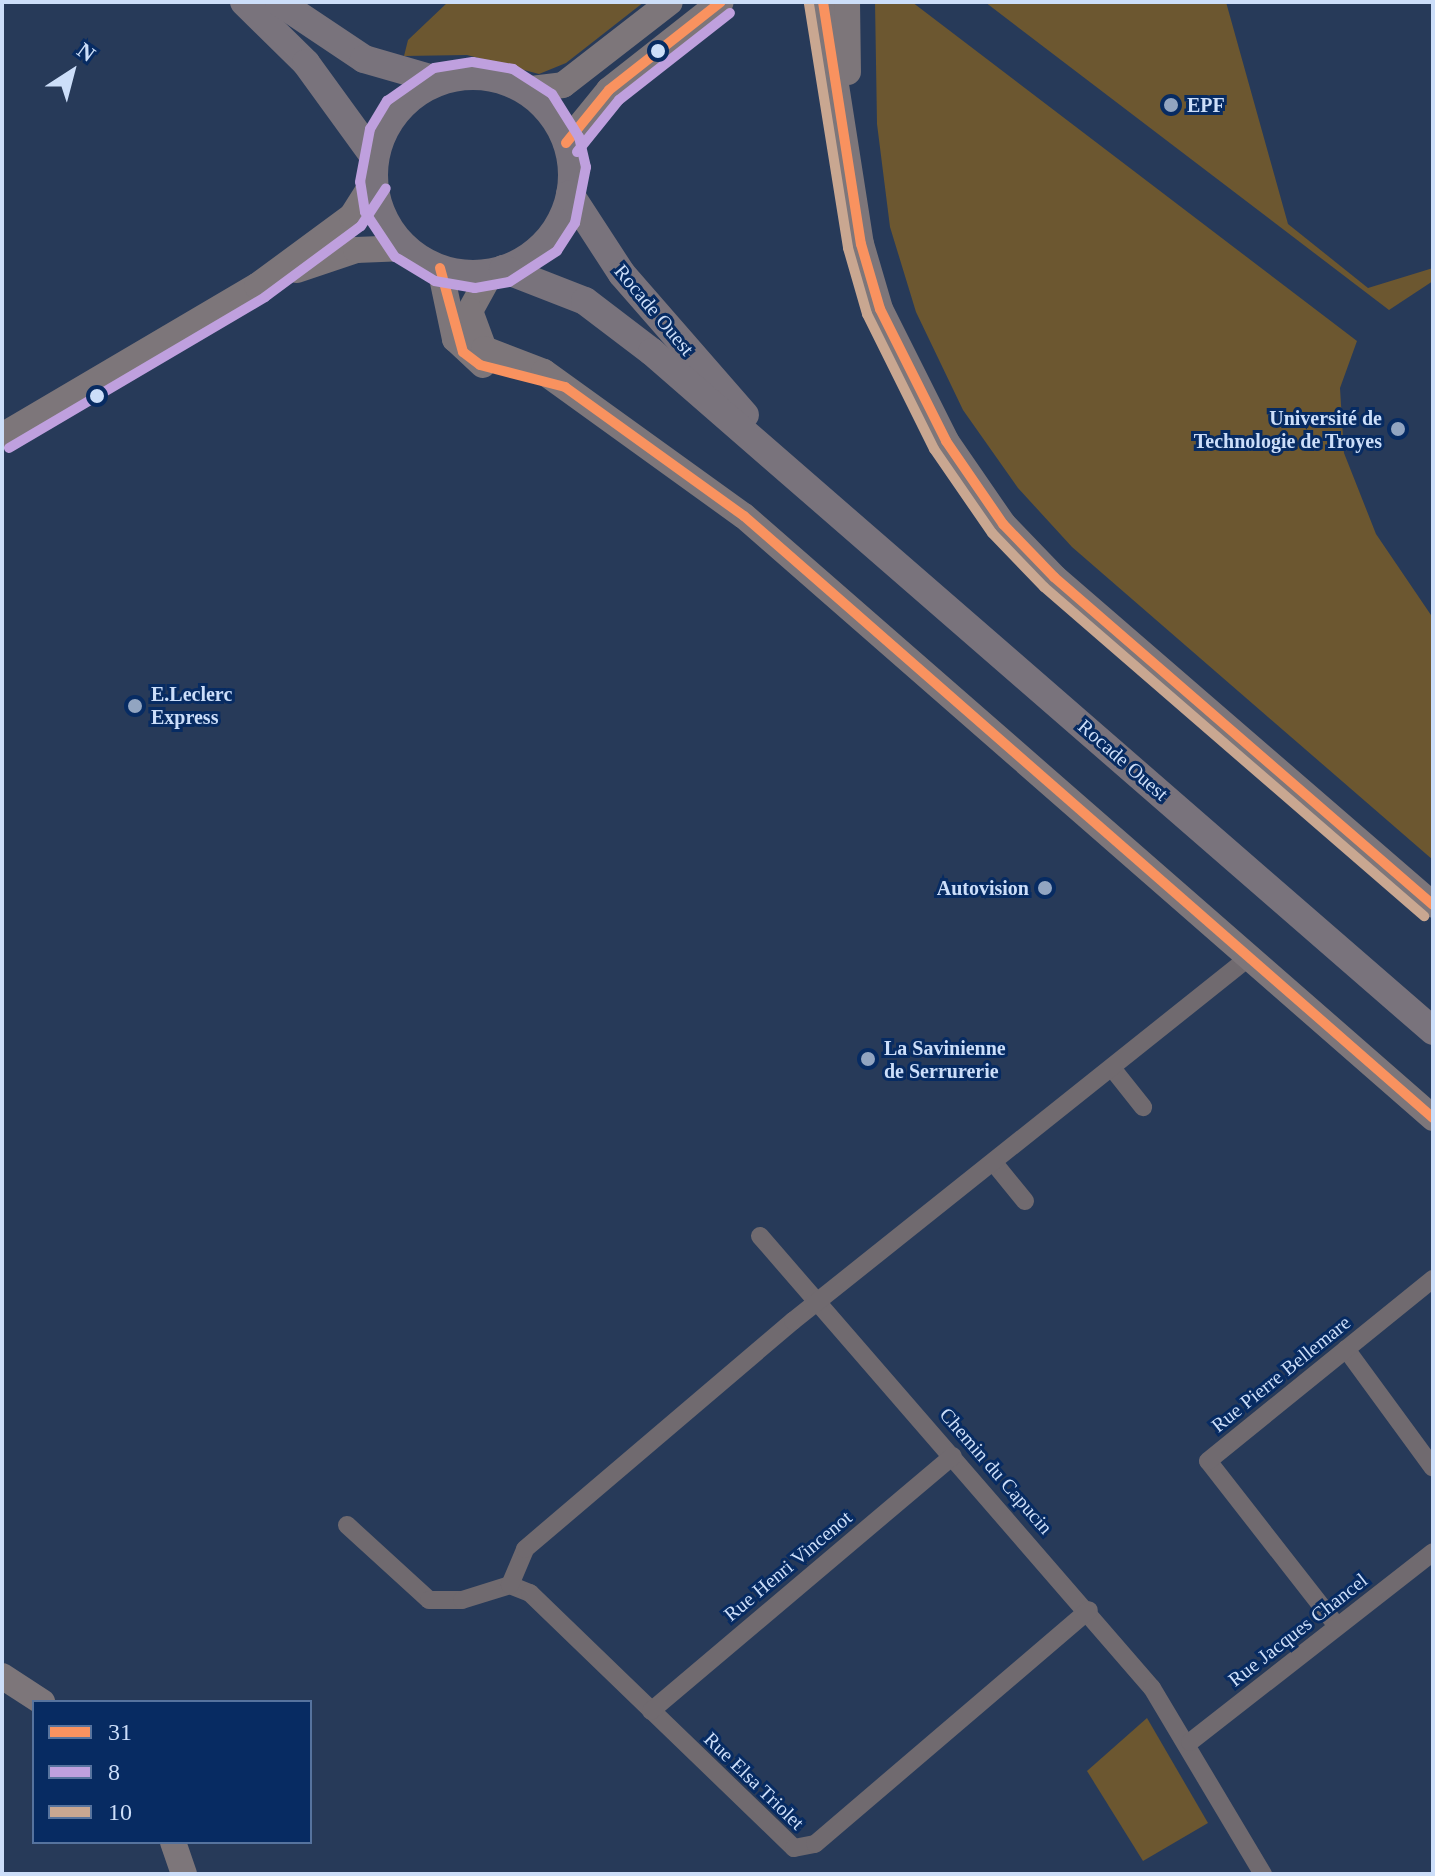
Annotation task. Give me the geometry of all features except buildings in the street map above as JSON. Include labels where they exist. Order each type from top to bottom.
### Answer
[{"type":"main road","points":[[244,2],[306,63],[374,169],[378,206],[406,248],[440,268],[497,271],[547,241],[570,194],[566,143],[523,90],[491,78],[440,81],[364,59],[279,2]]},
{"type":"main road","points":[[374,169],[397,111],[440,81]]},
{"type":"main road","name":"Rocade Ouest","points":[[570,194],[622,274],[811,491]]},
{"type":"main road","name":"Rocade Ouest","points":[[497,271],[585,301],[811,491],[1433,1031]]},
{"type":"street","points":[[523,90],[563,85],[670,2]]},
{"type":"street","points":[[566,143],[609,90],[721,2]]},
{"type":"street","points":[[823,2],[851,176],[880,309],[946,441],[1003,524],[1054,577],[1433,905]]},
{"type":"street","points":[[847,2],[851,176]]},
{"type":"street","points":[[2,436],[257,286],[352,216],[374,169]]},
{"type":"street","points":[[257,286],[356,250],[406,248]]},
{"type":"street","points":[[440,268],[463,352],[480,365],[565,387]]},
{"type":"street","points":[[497,271],[470,311],[475,338],[565,387],[809,569],[1252,955],[1433,1118]]},
{"type":"street","points":[[347,1525],[429,1600],[462,1600],[510,1585],[525,1549],[819,1302],[1252,955]]},
{"type":"street","points":[[1112,1068],[1143,1107]]},
{"type":"street","points":[[994,1163],[1025,1201]]},
{"type":"street","name":"Chemin du Capucin","points":[[760,1236],[1089,1610],[1190,1742],[1263,1874]]},
{"type":"street","name":"Rue Pierre Bellemare","points":[[1337,1626],[1208,1461],[1433,1279]]},
{"type":"street","points":[[1346,1349],[1433,1468]]},
{"type":"street","name":"Rue Henri Vincenot","points":[[651,1711],[953,1456]]},
{"type":"street","name":"Rue Jacques Chancel","points":[[1190,1742],[1433,1552]]},
{"type":"street","name":"Rue Elsa Triolet","points":[[510,1585],[548,1607],[794,1858],[815,1844],[1089,1610]]},
{"type":"street","points":[[2,1676],[39,1700]]},
{"type":"street","points":[[174,1844],[184,1874]]},
{"type":"shaded area","points":[[448,2],[644,2],[566,63],[539,74],[467,55],[404,56],[408,40]]},
{"type":"shaded area","points":[[875,2],[912,2],[1357,341],[1340,388],[1344,453],[1376,534],[1433,618],[1433,860],[1072,547],[1018,488],[963,410],[916,312],[890,227],[877,124]]},
{"type":"shaded area","name":"EPF","points":[[985,2],[1226,2],[1288,224],[1368,288],[1433,268],[1433,281],[1389,310]]},
{"type":"shaded area","points":[[1147,1718],[1208,1823],[1143,1861],[1087,1771]]},
{"type":"transit line","name":"31","points":[[566,143],[609,90],[721,2]]},
{"type":"transit line","name":"31","points":[[823,2],[861,244],[880,309],[946,441],[1003,524],[1054,577],[1433,905]]},
{"type":"transit line","name":"10","points":[[809,4],[848,248],[867,314],[934,449],[992,533],[1044,587],[1424,916]]},
{"type":"transit line","name":"8","points":[[577,152],[619,100],[730,13]]},
{"type":"transit line","name":"8","points":[[395,257],[365,212],[360,182],[370,129],[387,101],[434,68],[473,62],[513,69],[552,94],[579,137],[586,167],[575,223],[557,251],[509,282],[475,288],[435,281],[397,258]]},
{"type":"transit line","name":"8","points":[[9,448],[265,297],[361,226],[386,188]]},
{"type":"transit line","name":"31","points":[[440,268],[463,352],[480,365],[565,387],[744,516],[1433,1118]]},
{"type":"place","name":"EPF","points":[[1171,105]]},
{"type":"place","name":"Université de Technologie de Troyes","points":[[1398,429]]},
{"type":"place","name":"E.Leclerc Express","points":[[135,706]]},
{"type":"place","name":"Autovision","points":[[1045,888]]},
{"type":"place","name":"La Savinienne de Serrurerie","points":[[868,1059]]}]
